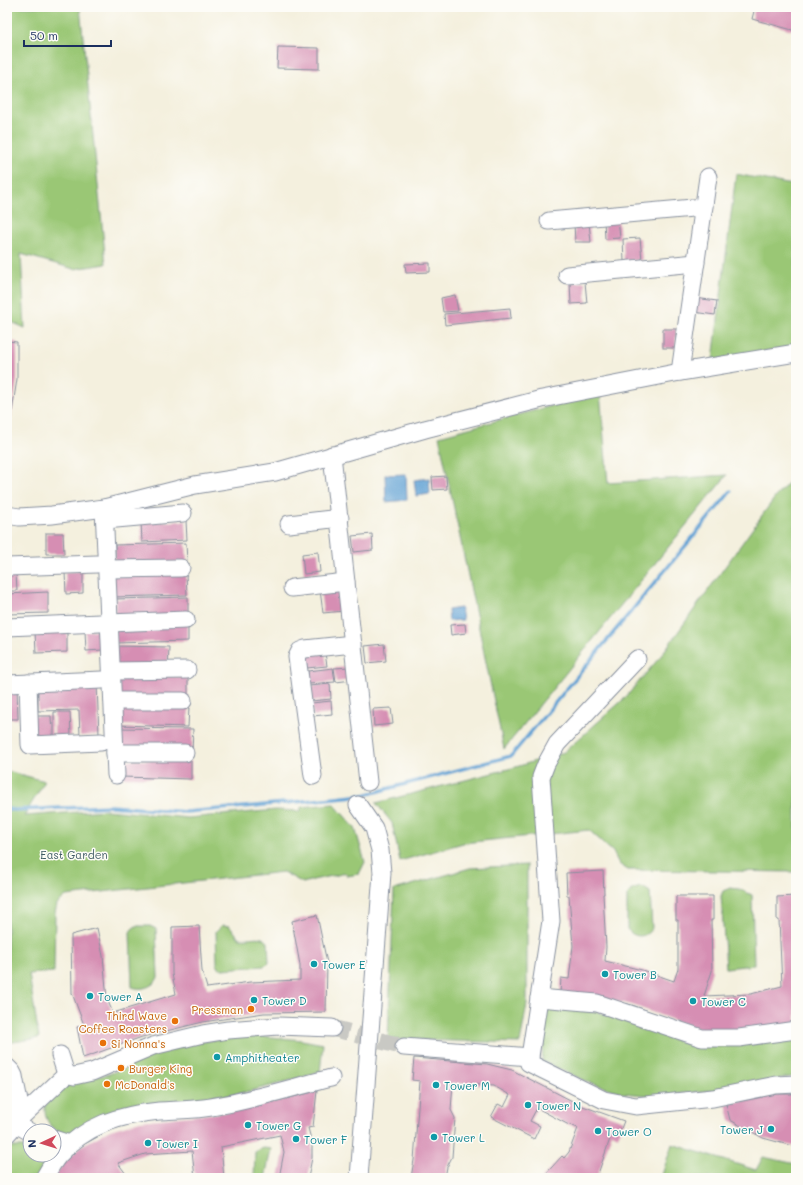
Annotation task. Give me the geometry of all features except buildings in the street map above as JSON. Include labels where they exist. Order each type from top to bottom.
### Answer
[{"type":"street","points":[[680,372],[708,177]]},
{"type":"street","points":[[549,221],[704,207]]},
{"type":"street","points":[[567,275],[696,263]]},
{"type":"street","points":[[104,514],[195,485],[275,472],[425,429],[542,398],[680,372],[796,353]]},
{"type":"street","points":[[332,455],[368,782]]},
{"type":"street","points":[[7,515],[19,517],[183,512]]},
{"type":"street","points":[[104,514],[102,566],[104,623],[107,675],[113,701],[116,775]]},
{"type":"street","points":[[289,524],[340,518]]},
{"type":"street","points":[[7,567],[102,566],[181,568]]},
{"type":"street","points":[[292,588],[346,582]]},
{"type":"street","points":[[7,627],[186,620]]},
{"type":"street","points":[[313,776],[297,657],[300,651],[305,649],[353,644]]},
{"type":"street","points":[[637,659],[557,744],[541,776],[550,921],[529,1063],[604,1100],[636,1106],[713,1098],[776,1085],[796,1084]]},
{"type":"street","points":[[7,684],[107,675],[187,670]]},
{"type":"street","points":[[28,683],[30,745],[101,742]]},
{"type":"street","points":[[113,701],[183,701]]},
{"type":"street","points":[[115,753],[185,753]]},
{"type":"street","points":[[358,805],[374,828],[380,850],[382,873],[359,1178]]},
{"type":"street","points":[[539,998],[597,1003],[702,1038],[739,1038],[796,1030]]},
{"type":"street","points":[[60,1055],[67,1074],[74,1076],[92,1072],[154,1046],[203,1034],[278,1026],[332,1028]]},
{"type":"street","points":[[404,1047],[530,1057]]},
{"type":"street","points":[[7,1067],[14,1076],[20,1114],[18,1127]]},
{"type":"street","points":[[18,1127],[67,1074]]},
{"type":"street","points":[[44,1178],[58,1156],[70,1144],[88,1130],[106,1122],[131,1114],[203,1108],[258,1097],[331,1078]]},
{"type":"street","points":[[62,1142],[70,1144]]},
{"type":"green space","points":[[7,7],[80,7],[106,264],[74,269],[21,254],[25,328],[7,320]]},
{"type":"green space","points":[[736,174],[796,185],[796,346],[713,360]]},
{"type":"green space","points":[[600,393],[608,483],[727,475],[504,749],[439,436]]},
{"type":"green space","points":[[796,475],[796,872],[628,870],[619,864],[613,852],[589,830],[463,843],[400,861],[392,823],[376,803],[516,767],[564,752],[625,698],[660,657],[776,496]]},
{"type":"green space","name":"East Garden","points":[[7,771],[45,781],[24,816],[106,810],[188,818],[276,810],[301,811],[301,807],[334,804],[355,828],[365,862],[359,874],[347,876],[346,873],[303,883],[283,872],[66,896],[57,904],[55,913],[54,972],[29,974],[39,1038],[7,1043]]},
{"type":"green space","points":[[527,865],[527,1004],[520,1043],[388,1039],[394,890],[470,868]]},
{"type":"green space","points":[[640,887],[650,892],[652,928],[643,936],[636,936],[627,929],[627,896],[632,890]]},
{"type":"green space","points":[[730,888],[739,889],[752,895],[754,965],[726,968],[721,896],[723,891]]},
{"type":"green space","points":[[222,925],[230,926],[239,938],[258,937],[265,939],[268,942],[269,963],[264,966],[219,968],[217,964],[216,931]]},
{"type":"green space","points":[[136,926],[150,926],[156,929],[158,977],[154,983],[144,988],[132,987],[130,932]]},
{"type":"green space","points":[[547,1006],[598,1012],[684,1043],[709,1046],[796,1036],[796,1076],[717,1090],[656,1096],[623,1093],[588,1082],[542,1061]]},
{"type":"green space","points":[[261,1036],[302,1040],[323,1044],[320,1072],[220,1098],[193,1102],[129,1107],[106,1114],[69,1136],[62,1133],[62,1123],[48,1122],[45,1112],[45,1105],[68,1083],[109,1074],[159,1053],[179,1047],[199,1042]]},
{"type":"green space","points":[[672,1144],[756,1170],[763,1157],[796,1164],[796,1178],[661,1178]]},
{"type":"green space","points":[[22,1147],[22,1163],[47,1163],[37,1178],[7,1178],[7,1148]]},
{"type":"green space","points":[[263,1148],[271,1149],[265,1178],[254,1178],[255,1152]]},
{"type":"water","points":[[406,474],[407,500],[386,502],[385,475]]},
{"type":"water","points":[[429,478],[430,494],[416,496],[414,480]]},
{"type":"water","points":[[461,608],[463,620],[449,621],[448,610]]},
{"type":"waterway","points":[[7,809],[14,810],[111,806],[186,812],[364,795],[511,756],[731,491]]},
{"type":"tunnel","points":[[332,1028],[404,1047]]},
{"type":"place","name":"Tower E","points":[[314,964]]},
{"type":"place","name":"Tower B","points":[[605,974]]},
{"type":"place","name":"Tower A","points":[[90,996]]},
{"type":"place","name":"Tower D","points":[[254,1000]]},
{"type":"place","name":"Tower C","points":[[693,1001]]},
{"type":"place","name":"Pressman","points":[[251,1009]]},
{"type":"place","name":"Third Wave Coffee Roasters","points":[[175,1021]]},
{"type":"place","name":"Si Nonna's","points":[[103,1043]]},
{"type":"place","name":"Amphitheater","points":[[217,1057]]},
{"type":"place","name":"Burger King","points":[[121,1068]]},
{"type":"place","name":"McDonald's","points":[[107,1084]]},
{"type":"place","name":"Tower M","points":[[436,1085]]},
{"type":"place","name":"Tower N","points":[[528,1105]]},
{"type":"place","name":"Tower G","points":[[248,1125]]},
{"type":"place","name":"Tower J","points":[[771,1129]]},
{"type":"place","name":"Tower O","points":[[598,1131]]},
{"type":"place","name":"Tower L","points":[[434,1137]]},
{"type":"place","name":"Tower F","points":[[296,1139]]},
{"type":"place","name":"Tower I","points":[[148,1143]]}]
